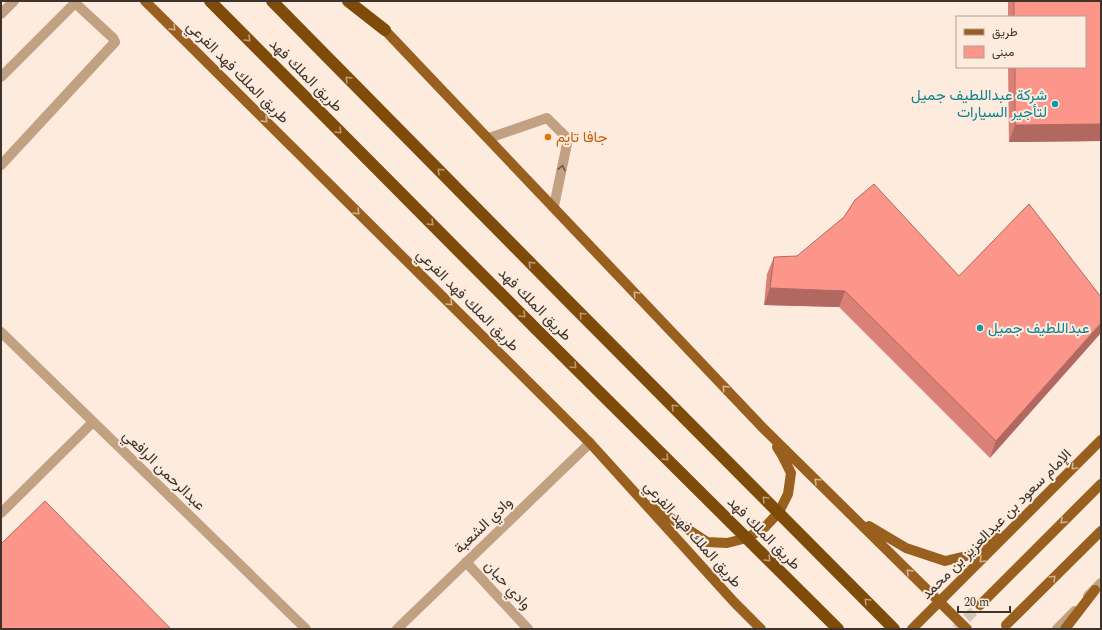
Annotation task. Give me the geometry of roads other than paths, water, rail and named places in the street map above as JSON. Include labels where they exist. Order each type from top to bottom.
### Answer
[{"type":"highway","points":[[207,1],[233,24]]},
{"type":"highway","name":"طريق الملك فهد","points":[[210,1],[536,329],[838,629]]},
{"type":"highway","name":"طريق الملك فهد","points":[[272,1],[568,302],[894,629]]},
{"type":"highway","points":[[348,1],[385,30]]},
{"type":"main road","name":"طريق الملك فهد الفرعي","points":[[145,1],[590,443],[734,602],[761,629]]},
{"type":"main road","points":[[358,1],[763,428],[967,629]]},
{"type":"main road","points":[[638,496],[707,542],[727,543],[747,538],[765,528],[779,512],[788,494],[791,473],[782,455],[763,428]]},
{"type":"main road","name":"الإمام سعود بن عبدالعزيز بن محمد","points":[[912,629],[1101,440]]},
{"type":"main road","points":[[980,605],[1101,484]]},
{"type":"main road","points":[[854,517],[906,548],[944,561],[975,554],[1039,502]]},
{"type":"main road","points":[[1006,625],[1101,531]]},
{"type":"main road","points":[[1065,629],[1098,586]]},
{"type":"main road","points":[[734,602],[752,629]]},
{"type":"street","points":[[1,14],[14,1]]},
{"type":"street","points":[[1,76],[74,2],[113,38],[115,42],[1,165]]},
{"type":"street","points":[[489,138],[547,118],[568,139],[554,206]]},
{"type":"street","name":"عبدالرحمن الرافعي","points":[[1,332],[306,629]]},
{"type":"street","points":[[1,512],[93,422]]},
{"type":"street","name":"وادي الشعبة","points":[[397,629],[590,443]]},
{"type":"street","name":"وادي حبان","points":[[466,562],[528,629]]},
{"type":"street","points":[[1057,629],[1098,586]]},
{"type":"tunnel","points":[[956,629],[980,605]]},
{"type":"place","name":"شركة عبداللطيف جميل لتأجير السيارات","points":[[1055,104]]},
{"type":"place","name":"جافا تايم","points":[[548,137]]},
{"type":"place","name":"عبداللطيف جميل","points":[[980,328]]}]
